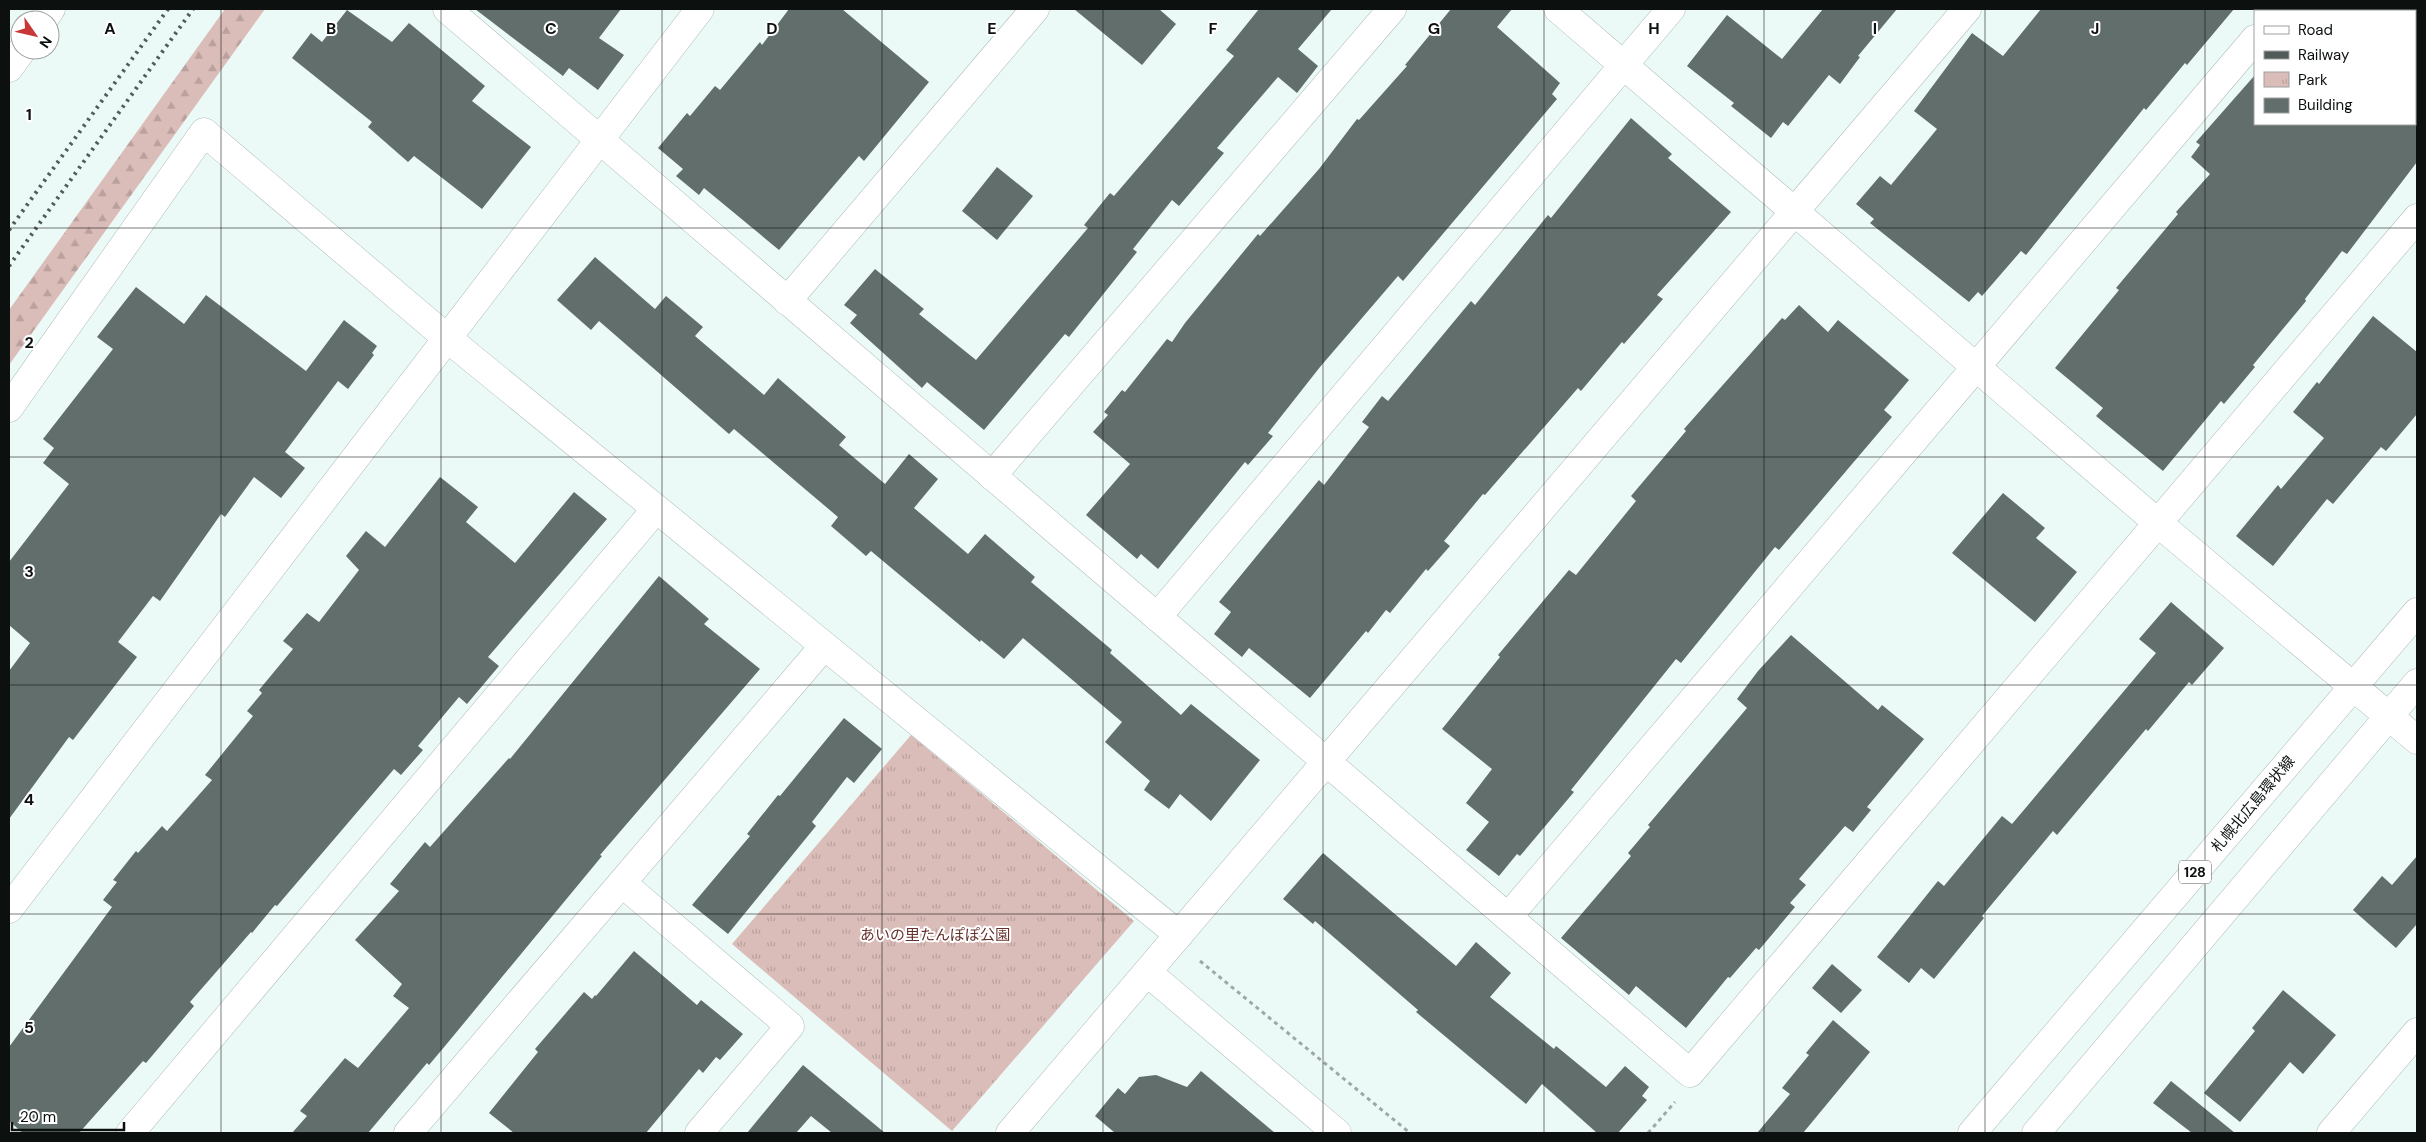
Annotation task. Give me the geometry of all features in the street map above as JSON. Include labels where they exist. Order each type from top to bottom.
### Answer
[{"type":"street","points":[[446,9],[1690,1073],[2417,218]]},
{"type":"street","points":[[9,908],[700,9]]},
{"type":"street","points":[[787,301],[1035,9]]},
{"type":"street","points":[[992,476],[1392,9]]},
{"type":"street","points":[[1558,9],[1795,211],[1975,368],[2417,740]]},
{"type":"street","points":[[1157,617],[1671,9]]},
{"type":"street","points":[[1010,1133],[1968,9]]},
{"type":"street","points":[[1508,917],[2254,39]]},
{"type":"street","points":[[9,408],[204,132],[447,338],[1179,935]]},
{"type":"street","points":[[130,1133],[656,509]]},
{"type":"street","name":"札幌北広島環状線","points":[[1972,1133],[2417,612]]},
{"type":"street","points":[[408,1133],[824,646]]},
{"type":"street","points":[[2036,1133],[2417,683]]},
{"type":"street","points":[[622,883],[790,1026],[699,1133]]},
{"type":"street","points":[[1147,972],[1330,1131]]},
{"type":"street","points":[[2331,1133],[2417,1032]]},
{"type":"path","points":[[1196,958],[1410,1133]]},
{"type":"path","points":[[1648,1133],[1677,1100]]},
{"type":"green space","points":[[225,9],[265,9],[9,365],[9,310]]},
{"type":"green space","name":"あいの里たんぽぽ公園","points":[[911,735],[1134,921],[952,1131],[732,944]]},
{"type":"building","points":[[475,9],[621,9],[599,38],[624,55],[598,90],[569,68],[563,76]]},
{"type":"building","points":[[789,9],[842,9],[929,82],[864,161],[859,156],[779,250],[704,188],[699,195],[676,176],[683,169],[658,148],[687,113],[690,116],[715,86],[720,90],[760,42],[762,45]]},
{"type":"building","points":[[1074,9],[1159,9],[1176,24],[1142,65]]},
{"type":"building","points":[[1259,9],[1332,9],[1298,49],[1318,66],[1297,93],[1278,77],[1217,148],[1224,153],[1179,206],[1172,200],[1133,249],[1137,252],[1069,337],[1065,334],[984,430],[927,382],[922,388],[850,323],[857,315],[844,305],[875,269],[924,309],[919,314],[976,360],[1088,228],[1084,225],[1110,193],[1114,196],[1234,56],[1226,50]]},
{"type":"building","points":[[1451,9],[1512,9],[1497,27],[1560,83],[1552,94],[1557,99],[1403,281],[1398,276],[1320,367],[1268,433],[1273,436],[1248,465],[1245,462],[1158,569],[1141,554],[1137,559],[1086,515],[1130,464],[1093,432],[1108,415],[1104,412],[1122,390],[1125,392],[1167,339],[1172,342],[1185,323],[1258,234],[1260,236],[1319,169],[1357,119],[1359,120],[1407,66],[1405,65]]},
{"type":"building","points":[[1823,9],[1897,9],[1858,56],[1860,57],[1840,84],[1829,75],[1788,126],[1783,122],[1771,138],[1731,106],[1734,103],[1687,66],[1727,15],[1782,59]]},
{"type":"building","points":[[2041,9],[2234,9],[2187,65],[2185,63],[2146,110],[2144,108],[2026,255],[2021,251],[1982,296],[1978,292],[1969,302],[1870,223],[1874,219],[1856,204],[1880,176],[1891,185],[1937,129],[1914,111],[1972,33],[2003,56]]},
{"type":"building","points":[[347,10],[392,42],[409,23],[485,86],[472,101],[531,147],[482,209],[414,156],[408,162],[368,127],[372,122],[292,58],[311,33],[322,42]]},
{"type":"building","points":[[2254,76],[2254,125],[2417,124],[2417,162],[2347,254],[2342,251],[2305,299],[2306,301],[2253,365],[2255,367],[2224,404],[2221,401],[2163,471],[2096,416],[2103,408],[2055,368],[2119,290],[2116,288],[2178,214],[2176,212],[2210,174],[2191,157],[2200,145],[2196,142]]},
{"type":"building","points":[[1631,118],[1672,154],[1668,158],[1731,212],[1657,295],[1663,299],[1624,344],[1622,342],[1581,391],[1578,388],[1485,495],[1483,494],[1444,541],[1450,546],[1428,571],[1426,569],[1390,613],[1386,610],[1368,633],[1366,631],[1310,698],[1249,648],[1242,657],[1214,634],[1231,612],[1219,602],[1319,480],[1324,485],[1369,427],[1362,422],[1382,396],[1388,401],[1471,301],[1475,305],[1548,215],[1551,218]]},
{"type":"building","points":[[997,167],[1033,196],[997,240],[962,211]]},
{"type":"building","points":[[595,257],[655,309],[666,296],[703,327],[695,336],[764,395],[778,378],[846,437],[839,445],[885,484],[909,454],[938,479],[914,508],[968,554],[985,534],[1035,577],[1031,582],[1112,650],[1110,653],[1181,715],[1191,704],[1260,760],[1211,821],[1180,794],[1169,809],[1144,790],[1150,781],[1105,742],[1122,722],[1023,638],[1004,659],[981,640],[980,642],[871,551],[866,556],[831,526],[838,517],[734,429],[729,434],[599,321],[591,330],[557,300]]},
{"type":"building","points":[[136,287],[184,324],[206,295],[306,371],[344,320],[377,346],[372,353],[374,355],[348,389],[338,381],[285,452],[305,468],[281,498],[254,477],[225,517],[221,514],[160,601],[153,596],[118,642],[137,657],[73,740],[69,737],[9,819],[9,671],[30,643],[9,625],[9,562],[69,484],[43,463],[54,448],[43,439],[113,349],[97,337]]},
{"type":"building","points":[[1799,305],[1828,332],[1838,320],[1909,380],[1884,410],[1892,417],[1779,550],[1775,547],[1681,663],[1676,659],[1571,790],[1574,792],[1520,856],[1517,854],[1499,876],[1466,850],[1489,822],[1466,803],[1492,769],[1442,729],[1500,657],[1498,655],[1569,570],[1576,575],[1636,501],[1631,496],[1686,431],[1684,429],[1782,318],[1785,320]]},
{"type":"building","points":[[2373,316],[2417,352],[2417,414],[2386,451],[2381,447],[2333,504],[2327,499],[2273,566],[2236,536],[2278,485],[2281,489],[2324,438],[2293,412],[2317,382],[2319,384]]},
{"type":"building","points":[[440,477],[478,507],[466,522],[515,563],[574,492],[607,519],[488,657],[499,666],[467,704],[459,697],[418,746],[423,750],[401,775],[394,769],[277,906],[275,905],[190,1002],[194,1006],[146,1063],[143,1061],[79,1133],[23,1133],[9,1121],[9,1047],[112,907],[103,900],[117,882],[113,880],[136,851],[138,853],[162,826],[167,831],[212,780],[205,775],[253,716],[247,711],[262,693],[259,690],[293,649],[283,641],[307,613],[319,622],[359,570],[346,556],[366,531],[385,547]]},
{"type":"building","points":[[2003,493],[2045,528],[2036,538],[2077,572],[2035,622],[1952,553]]},
{"type":"building","points":[[659,576],[709,619],[704,624],[760,669],[600,855],[602,856],[429,1065],[427,1063],[368,1133],[292,1133],[307,1116],[300,1111],[345,1058],[358,1068],[409,1008],[393,996],[402,984],[355,940],[399,891],[390,884],[425,842],[430,847],[510,759]]},
{"type":"building","points":[[2171,602],[2224,648],[2192,685],[2189,682],[2148,731],[2146,729],[2057,835],[2053,831],[1982,916],[1984,918],[1934,979],[1921,968],[1909,983],[1877,957],[1938,881],[1944,886],[2002,816],[2012,824],[2156,653],[2139,639]]},
{"type":"building","points":[[1791,635],[1878,710],[1882,705],[1924,739],[1867,807],[1871,810],[1853,832],[1845,826],[1799,879],[1806,885],[1790,903],[1795,907],[1759,950],[1756,948],[1730,978],[1728,977],[1686,1028],[1636,986],[1629,995],[1561,938],[1631,856],[1628,853],[1650,827],[1648,825],[1747,708],[1737,699],[1758,671]]},
{"type":"building","points":[[844,718],[882,749],[854,783],[847,777],[812,822],[816,826],[728,934],[692,905],[750,836],[747,834],[778,795],[780,796]]},
{"type":"building","points":[[1323,853],[1456,966],[1476,942],[1511,973],[1490,997],[1554,1049],[1556,1046],[1606,1087],[1625,1066],[1649,1087],[1642,1096],[1647,1100],[1618,1133],[1597,1133],[1542,1084],[1526,1104],[1416,1012],[1418,1010],[1315,921],[1313,924],[1283,899]]},
{"type":"building","points":[[2417,856],[2417,924],[2396,948],[2353,910],[2382,876],[2392,885]]},
{"type":"building","points":[[634,951],[697,1005],[701,1000],[743,1034],[720,1060],[716,1057],[703,1073],[699,1069],[646,1133],[514,1133],[489,1113],[538,1052],[535,1049],[584,992],[592,999],[596,996]]},
{"type":"building","points":[[1832,964],[1862,990],[1841,1013],[1812,988]]},
{"type":"building","points":[[2283,990],[2336,1035],[2303,1074],[2290,1062],[2240,1122],[2204,1093],[2255,1031],[2252,1028]]},
{"type":"building","points":[[1833,1020],[1870,1052],[1803,1133],[1757,1133],[1790,1094],[1782,1088],[1809,1055],[1806,1053]]},
{"type":"building","points":[[803,1065],[885,1133],[832,1133],[811,1116],[796,1133],[747,1133]]},
{"type":"building","points":[[1201,1071],[1275,1133],[1115,1133],[1095,1116],[1118,1088],[1125,1094],[1139,1077],[1156,1075],[1187,1087]]},
{"type":"building","points":[[2171,1081],[2235,1133],[2192,1133],[2153,1103]]},
{"type":"railway","points":[[9,230],[168,9]]},
{"type":"railway","points":[[9,266],[193,9]]}]
